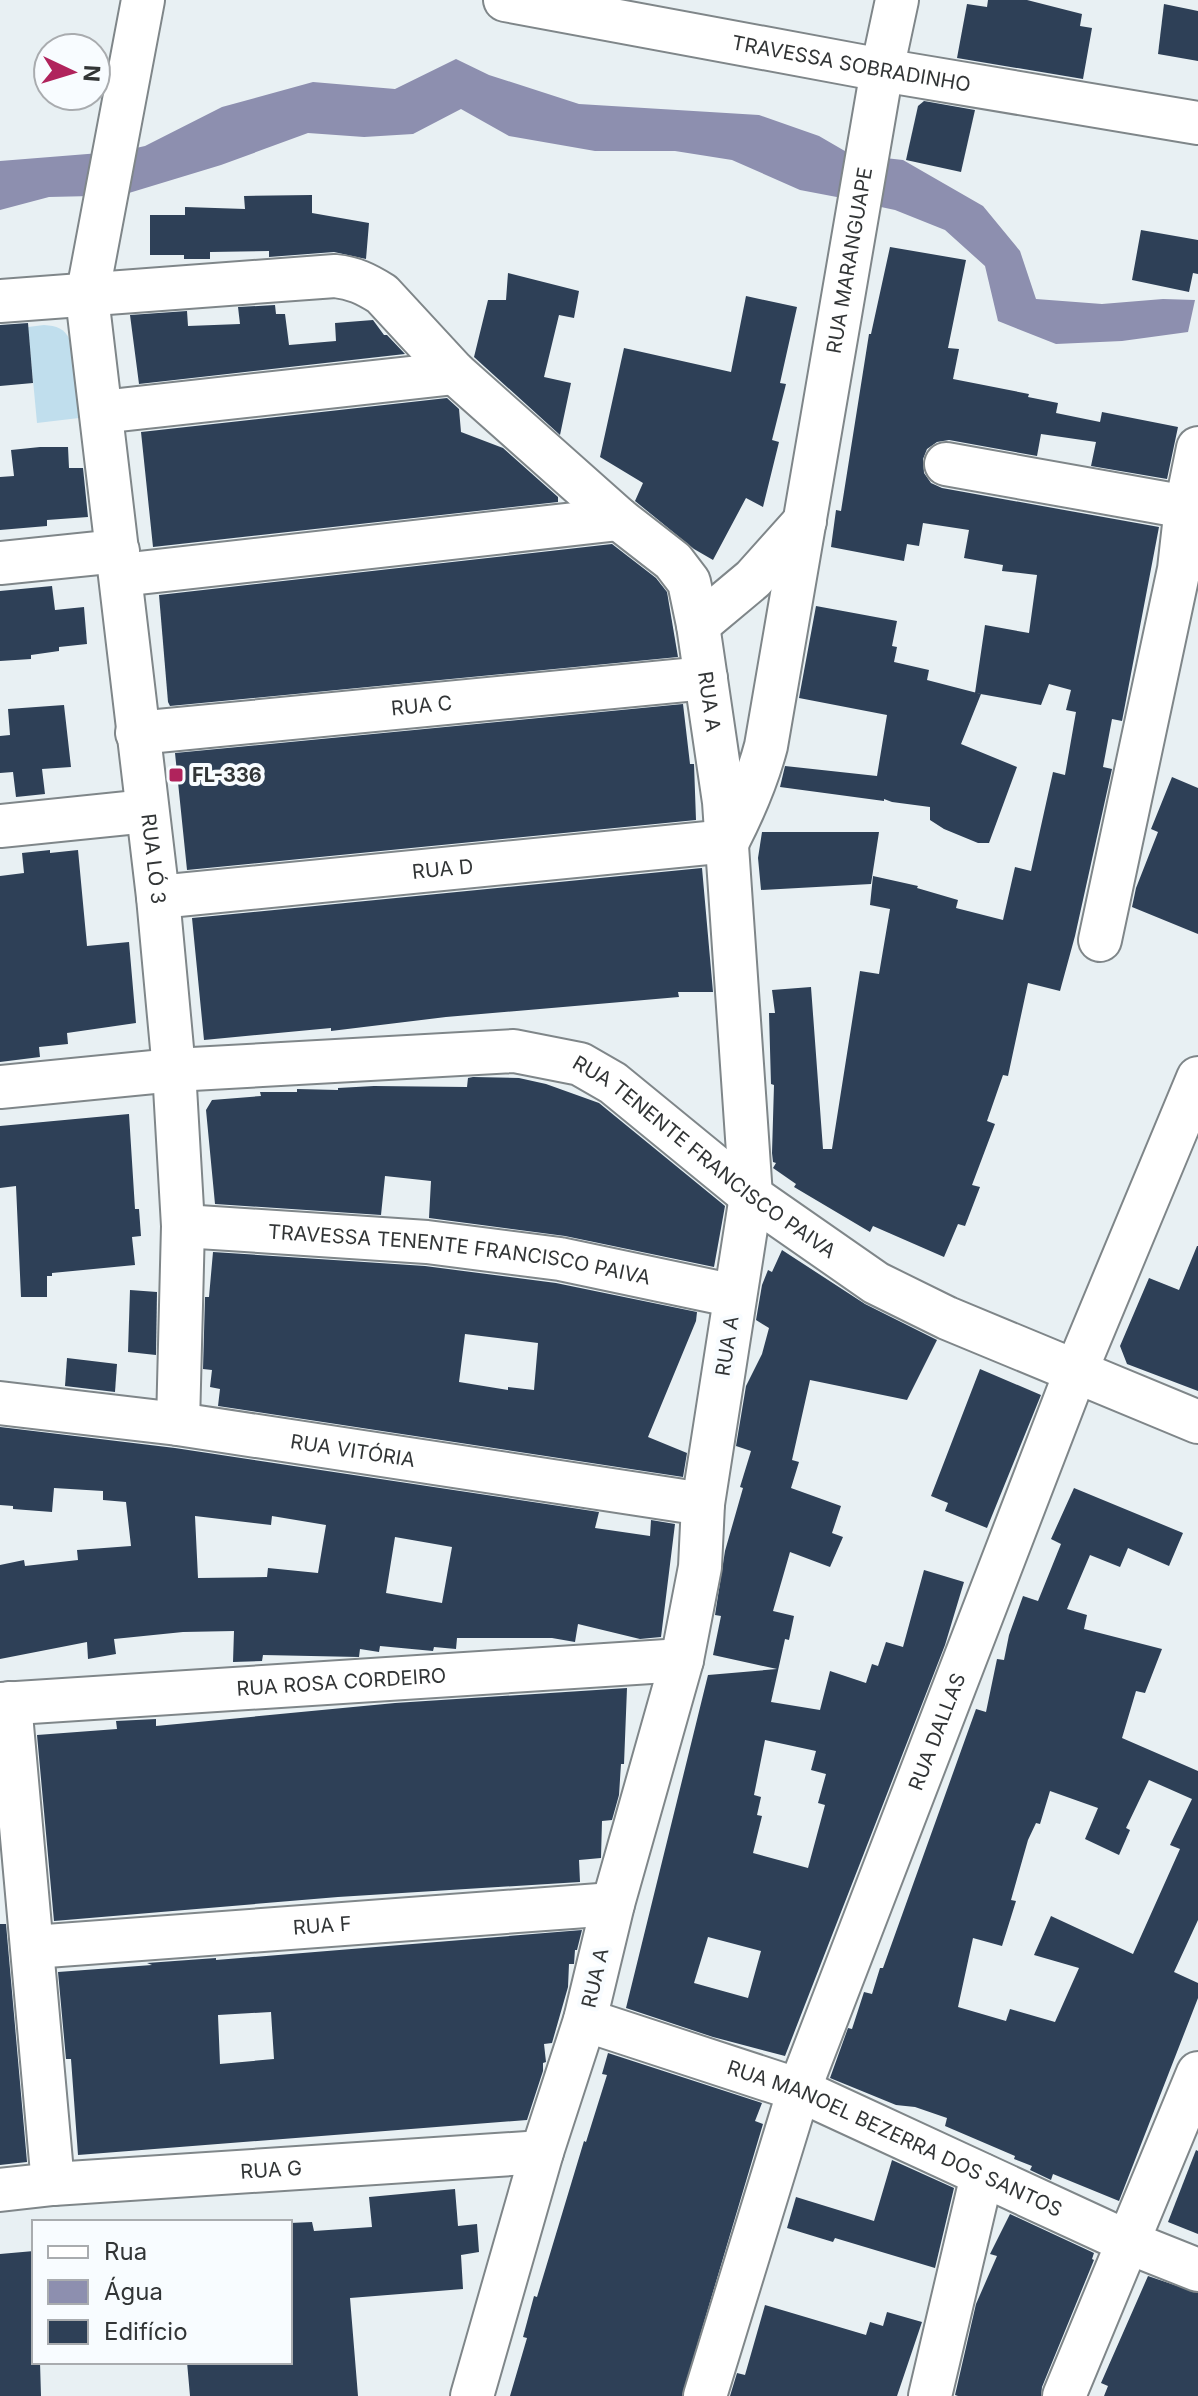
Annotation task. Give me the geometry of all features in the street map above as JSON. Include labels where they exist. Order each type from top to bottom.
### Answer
[{"type":"street","name":"RUA LÓ 3","points":[[143,0],[87,297],[158,897],[174,1070],[183,1226],[178,1424]]},
{"type":"street","name":"TRAVESSA SOBRADINHO","points":[[507,0],[882,70],[1198,123]]},
{"type":"street","name":"RUA MARANGUAPE","points":[[728,841],[750,796],[766,746],[882,70],[897,0]]},
{"type":"street","name":"RUA A","points":[[87,297],[335,276],[352,278],[382,294],[455,373],[619,519],[673,561],[689,582],[698,625],[728,841],[751,1196],[703,1504],[700,1567],[682,1660],[613,1904],[585,2020],[542,2152],[472,2396]]},
{"type":"street","points":[[0,301],[87,297]]},
{"type":"street","points":[[101,412],[455,373]]},
{"type":"street","points":[[1100,940],[1188,572],[1186,507],[1198,448]]},
{"type":"street","points":[[946,464],[1186,507]]},
{"type":"street","points":[[0,563],[120,563],[619,519]]},
{"type":"street","points":[[698,625],[753,579],[805,521]]},
{"type":"street","name":"RUA C","points":[[137,733],[706,678]]},
{"type":"street","points":[[0,826],[147,811]]},
{"type":"street","name":"RUA D","points":[[158,897],[728,841]]},
{"type":"street","name":"RUA TENENTE FRANCISCO PAIVA","points":[[0,1087],[174,1070],[514,1051],[580,1064],[613,1083],[751,1196],[876,1283],[947,1318],[1198,1422]]},
{"type":"street","name":"RUA DALLAS","points":[[705,2396],[799,2090],[1076,1371],[1198,1078]]},
{"type":"street","name":"TRAVESSA TENENTE FRANCISCO PAIVA","points":[[183,1226],[441,1244],[560,1259],[735,1296]]},
{"type":"street","name":"RUA VITÓRIA","points":[[0,1403],[178,1424],[703,1504]]},
{"type":"street","name":"RUA ROSA CORDEIRO","points":[[5,1704],[682,1660]]},
{"type":"street","points":[[5,1704],[33,1947],[53,2184]]},
{"type":"street","name":"RUA F","points":[[33,1947],[613,1904]]},
{"type":"street","name":"RUA MANOEL BEZERRA DOS SANTOS","points":[[585,2020],[799,2090],[1130,2243],[1198,2270]]},
{"type":"street","points":[[1064,2396],[1198,2073]]},
{"type":"street","name":"RUA G","points":[[0,2190],[542,2152]]},
{"type":"street","points":[[930,2396],[982,2175]]},
{"type":"shaded area","points":[[44,325],[60,328],[70,340],[79,418],[37,423],[28,327]]},
{"type":"water","points":[[456,59],[489,75],[579,104],[759,115],[819,136],[850,154],[842,198],[800,190],[732,160],[675,151],[595,151],[509,136],[461,109],[413,134],[364,137],[308,133],[221,165],[119,196],[127,150],[145,146],[222,107],[313,82],[395,89]]},
{"type":"water","points":[[100,153],[92,196],[49,197],[0,210],[0,161]]},
{"type":"water","points":[[876,157],[903,160],[983,206],[1020,251],[1036,299],[1102,304],[1195,300],[1188,332],[1122,341],[1056,344],[998,321],[985,266],[945,230],[895,210],[867,204]]},
{"type":"building","points":[[988,0],[1027,0],[1082,14],[1080,26],[1092,28],[1083,79],[957,58],[967,4],[987,7]]},
{"type":"building","points":[[1164,4],[1198,11],[1198,61],[1158,54]]},
{"type":"building","points":[[924,101],[975,110],[961,172],[906,160],[918,106]]},
{"type":"building","points":[[312,195],[312,213],[369,223],[366,259],[334,252],[269,257],[269,251],[210,252],[210,259],[150,255],[150,215],[185,215],[185,207],[245,209],[244,196]]},
{"type":"building","points":[[1141,230],[1198,240],[1198,274],[1193,273],[1189,292],[1132,280]]},
{"type":"building","points":[[890,247],[966,260],[948,348],[959,349],[953,379],[1058,403],[1056,413],[1100,422],[1102,412],[1178,427],[1167,479],[1091,466],[1096,442],[1041,434],[1037,456],[949,440],[937,442],[927,449],[923,459],[924,473],[931,483],[942,488],[1159,527],[1122,721],[1112,719],[1103,767],[1112,769],[1060,991],[1028,983],[1008,1076],[1003,1075],[987,1121],[995,1124],[972,1185],[980,1187],[965,1226],[958,1224],[944,1257],[873,1226],[870,1232],[794,1187],[796,1184],[773,1168],[776,1163],[773,1162],[772,1153],[774,1085],[771,1084],[769,1013],[775,1013],[772,990],[811,987],[823,1149],[832,1149],[860,971],[879,974],[890,909],[870,905],[873,876],[918,886],[958,900],[956,908],[1003,920],[1015,867],[1031,871],[1053,772],[1065,775],[1076,712],[1066,710],[1071,690],[1049,684],[1041,705],[975,693],[985,625],[1029,633],[1037,575],[1002,571],[1003,565],[964,558],[969,530],[923,523],[919,546],[907,544],[904,561],[831,547],[836,510],[841,511],[869,334]]},
{"type":"building","points":[[508,273],[579,291],[574,318],[559,315],[544,377],[571,383],[560,435],[474,357],[488,300],[506,300]]},
{"type":"building","points":[[746,296],[797,307],[780,383],[786,384],[772,440],[779,442],[763,507],[746,498],[713,560],[694,549],[635,501],[643,483],[600,457],[624,348],[731,372]]},
{"type":"building","points":[[275,305],[276,314],[285,314],[289,345],[336,341],[335,323],[373,320],[405,354],[139,384],[130,315],[187,311],[188,326],[240,324],[238,307]]},
{"type":"building","points":[[28,323],[33,383],[0,386],[0,325]]},
{"type":"building","points":[[447,398],[459,409],[461,432],[503,448],[558,497],[558,502],[153,547],[141,432]]},
{"type":"building","points":[[68,447],[69,468],[83,468],[88,517],[47,520],[47,526],[0,530],[0,477],[14,476],[11,450]]},
{"type":"building","points":[[612,544],[656,578],[667,592],[678,657],[170,706],[168,702],[159,595]]},
{"type":"building","points":[[52,586],[55,610],[84,607],[87,644],[59,647],[59,651],[31,655],[31,659],[0,661],[0,591]]},
{"type":"building","points":[[816,606],[897,621],[892,646],[897,647],[894,662],[929,670],[927,680],[981,694],[961,744],[1017,767],[989,843],[978,843],[944,829],[930,820],[930,807],[780,787],[785,766],[877,776],[887,715],[799,698]]},
{"type":"building","points":[[683,704],[690,764],[694,764],[696,820],[187,870],[175,753]]},
{"type":"building","points":[[64,705],[71,767],[42,769],[45,794],[16,797],[13,772],[0,773],[0,736],[10,735],[8,709]]},
{"type":"building","points":[[1172,777],[1198,788],[1198,934],[1132,907],[1136,888],[1158,832],[1151,829]]},
{"type":"building","points":[[762,832],[879,832],[871,884],[761,890],[758,858]]},
{"type":"building","points":[[50,850],[50,853],[78,850],[87,946],[129,942],[136,1023],[67,1033],[68,1044],[39,1047],[40,1057],[0,1062],[0,876],[24,873],[22,853]]},
{"type":"building","points":[[702,868],[713,992],[678,992],[679,997],[446,1017],[331,1031],[331,1028],[204,1040],[192,918]]},
{"type":"building","points":[[468,1078],[519,1078],[599,1103],[725,1206],[714,1267],[565,1236],[429,1218],[431,1181],[385,1176],[381,1215],[215,1204],[206,1110],[212,1100],[261,1096],[260,1092],[297,1092],[297,1089],[467,1087]]},
{"type":"building","points":[[129,1114],[135,1209],[139,1209],[141,1236],[132,1237],[135,1265],[52,1273],[52,1276],[47,1276],[47,1297],[21,1297],[16,1186],[0,1188],[0,1126]]},
{"type":"building","points":[[1197,1246],[1198,1391],[1127,1364],[1120,1346],[1149,1278],[1179,1290]]},
{"type":"building","points":[[782,1250],[865,1304],[937,1340],[907,1400],[810,1380],[792,1460],[799,1462],[791,1488],[841,1506],[832,1533],[843,1537],[830,1567],[790,1552],[773,1611],[794,1616],[789,1640],[785,1639],[771,1702],[820,1710],[830,1671],[866,1683],[872,1664],[878,1666],[886,1642],[903,1647],[924,1570],[964,1582],[945,1645],[785,2056],[713,2037],[626,2008],[708,1675],[777,1669],[713,1655],[721,1616],[715,1615],[725,1551],[751,1451],[736,1446],[746,1386],[762,1354],[769,1328],[756,1320],[762,1285],[768,1270],[772,1272]],"holes":[[[765,1740],[816,1751],[811,1770],[826,1774],[818,1803],[825,1805],[808,1868],[753,1853],[762,1816],[757,1815],[761,1797],[754,1795]],[[708,1937],[761,1951],[748,1998],[694,1983]]]},
{"type":"building","points":[[213,1252],[425,1266],[556,1283],[697,1312],[648,1437],[687,1453],[683,1477],[218,1406],[220,1389],[210,1387],[212,1370],[203,1369],[205,1297],[209,1297]],"holes":[[[465,1334],[538,1343],[534,1390],[508,1387],[508,1390],[459,1382]]]},
{"type":"building","points":[[130,1290],[157,1292],[156,1355],[128,1352]]},
{"type":"building","points":[[67,1358],[117,1364],[115,1392],[65,1386]]},
{"type":"building","points":[[980,1369],[1041,1395],[987,1528],[945,1511],[948,1503],[931,1496]]},
{"type":"building","points":[[0,1427],[175,1448],[599,1512],[595,1528],[650,1536],[651,1520],[675,1524],[661,1637],[640,1639],[578,1624],[575,1642],[552,1638],[457,1638],[456,1649],[434,1647],[433,1651],[380,1646],[379,1652],[360,1649],[359,1657],[263,1655],[262,1661],[233,1662],[234,1631],[183,1632],[114,1639],[116,1654],[88,1659],[87,1642],[0,1659],[0,1565],[24,1560],[25,1566],[78,1560],[77,1550],[131,1546],[126,1502],[103,1500],[103,1491],[54,1488],[52,1512],[0,1505]],"holes":[[[195,1516],[271,1525],[272,1516],[326,1525],[318,1573],[268,1568],[267,1577],[198,1578]],[[395,1537],[452,1547],[442,1603],[386,1593]]]},
{"type":"building","points":[[1074,1488],[1183,1533],[1169,1566],[1128,1548],[1120,1567],[1090,1555],[1067,1609],[1087,1615],[1084,1629],[1162,1649],[1145,1693],[1136,1691],[1122,1738],[1198,1771],[1198,1920],[1174,1972],[1198,1983],[1198,1998],[1119,2201],[1053,2174],[1051,2180],[1030,2170],[1032,2166],[1014,2159],[1015,2156],[945,2126],[947,2118],[915,2107],[896,2105],[830,2078],[848,2028],[852,2029],[864,1992],[872,1994],[880,1968],[883,1968],[976,1709],[986,1712],[997,1659],[1004,1660],[1023,1596],[1038,1601],[1061,1544],[1051,1539]],"holes":[[[1149,1780],[1192,1799],[1170,1845],[1180,1849],[1133,1954],[1051,1916],[1034,1955],[1079,1968],[1055,2022],[1010,2009],[1006,2021],[958,2007],[973,1938],[1002,1946],[1016,1901],[1011,1900],[1028,1840],[1036,1823],[1040,1824],[1050,1791],[1098,1808],[1085,1839],[1119,1855],[1130,1830],[1126,1828]]]},
{"type":"building","points":[[627,1688],[624,1764],[621,1764],[619,1795],[612,1820],[602,1821],[601,1858],[579,1860],[580,1882],[338,1897],[54,1921],[37,1735],[117,1729],[116,1721],[156,1719],[156,1726],[395,1703]]},
{"type":"building","points":[[0,1924],[6,1924],[27,2162],[0,2165]]},
{"type":"building","points":[[582,1930],[574,1964],[569,1964],[568,1987],[552,2043],[544,2044],[546,2062],[543,2063],[527,2120],[78,2155],[71,2059],[66,2059],[58,1972]],"holes":[[[271,2012],[274,2059],[220,2064],[218,2015]]]},
{"type":"building","points":[[608,2053],[762,2103],[755,2121],[763,2124],[682,2396],[510,2396],[527,2338],[523,2337],[534,2296],[537,2297],[607,2075],[602,2074]]},
{"type":"building","points":[[1198,2151],[1198,2234],[1168,2222]]},
{"type":"building","points":[[892,2160],[954,2188],[935,2268],[835,2238],[833,2242],[787,2228],[796,2197],[874,2221]]},
{"type":"building","points":[[455,2189],[458,2226],[477,2224],[479,2252],[461,2255],[463,2289],[350,2298],[358,2396],[190,2396],[187,2364],[292,2364],[292,2223],[312,2222],[314,2231],[372,2227],[369,2197]]},
{"type":"building","points":[[1010,2214],[1094,2253],[1094,2260],[1041,2396],[958,2396],[955,2395],[976,2304],[997,2256],[990,2254]]},
{"type":"building","points":[[32,2251],[32,2364],[40,2364],[41,2396],[0,2396],[0,2254]]},
{"type":"building","points":[[1148,2276],[1198,2293],[1198,2396],[1104,2396],[1108,2386],[1101,2383]]},
{"type":"building","points":[[765,2305],[866,2335],[870,2322],[883,2326],[887,2312],[922,2322],[897,2396],[730,2396],[737,2373],[745,2375]]},
{"type":"place","name":"FL-336","points":[[176,775]]}]
